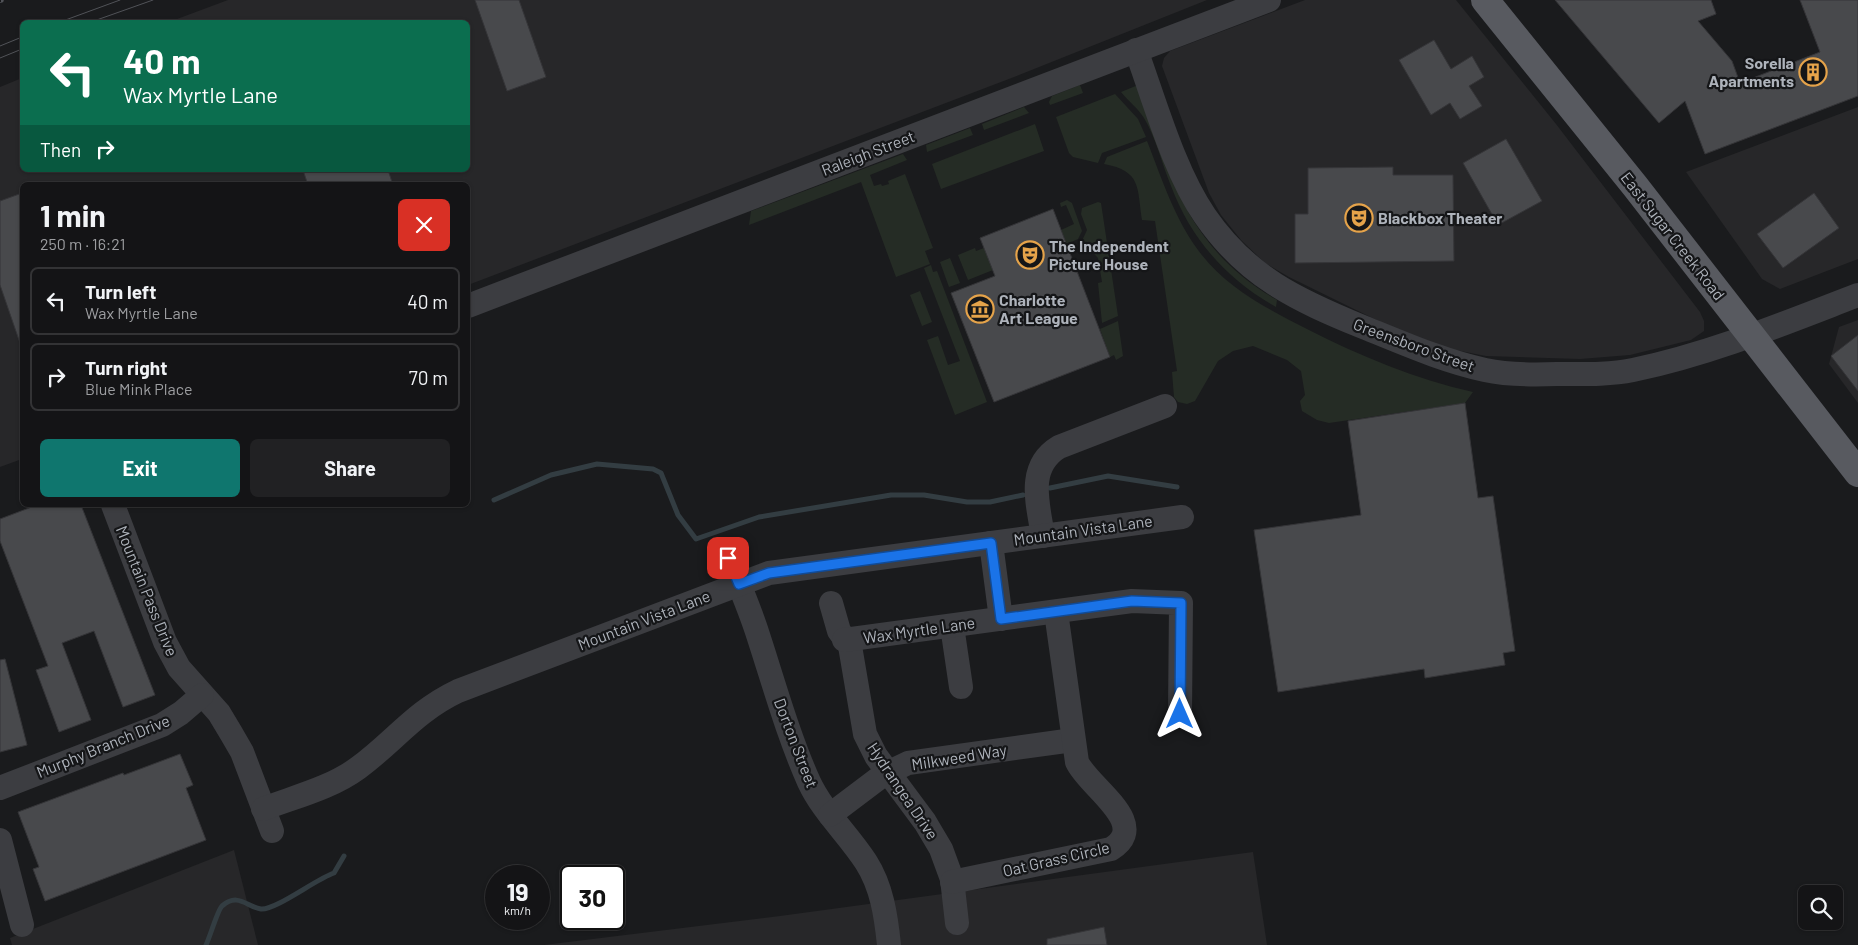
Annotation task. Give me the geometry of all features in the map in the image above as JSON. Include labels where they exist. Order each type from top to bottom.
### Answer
[{"type":"main road","name":"East Sugar Creek Road","points":[[1486,0],[1858,473]]},
{"type":"street","name":"Raleigh Street","points":[[470,305],[1270,0]]},
{"type":"street","name":"Greensboro Street","points":[[1136,50],[1175,154],[1204,214],[1225,243],[1256,272],[1280,289],[1311,305],[1454,362],[1488,371],[1537,375],[1631,370],[1675,360],[1751,335],[1858,295]]},
{"type":"street","points":[[1043,536],[1036,489],[1037,476],[1044,459],[1059,447],[1165,406]]},
{"type":"street","name":"Mountain Pass Drive","points":[[114,507],[165,642],[179,668],[218,713],[242,752],[272,831]]},
{"type":"street","name":"Mountain Vista Lane","points":[[263,809],[326,785],[356,769],[415,717],[458,691],[769,573],[1182,517]]},
{"type":"street","points":[[991,543],[1001,619]]},
{"type":"street","name":"Dorton Street","points":[[728,558],[758,633],[786,722],[808,779],[830,815],[866,862],[874,876],[884,908],[889,945]]},
{"type":"street","name":"Wax Myrtle Lane","points":[[844,640],[1132,601],[1181,603],[1180,714]]},
{"type":"street","name":"Hydrangea Drive","points":[[831,603],[835,622],[844,640],[850,646],[861,722],[865,734],[876,756],[934,835],[947,864],[952,882],[957,923]]},
{"type":"street","name":"Oat Grass Circle","points":[[952,882],[1111,849],[1122,839],[1125,828],[1119,811],[1081,771],[1077,762],[1056,612]]},
{"type":"street","points":[[952,626],[961,688]]},
{"type":"street","name":"Murphy Branch Drive","points":[[0,788],[162,725],[180,714],[202,695]]},
{"type":"street","name":"Milkweed Way","points":[[830,815],[887,772],[919,761],[1073,740]]},
{"type":"street","points":[[0,840],[22,924]]},
{"type":"shaded area","points":[[228,0],[1207,0],[1019,75],[470,284],[470,182],[20,182],[20,460],[0,467],[0,87],[20,79],[20,172],[470,172],[470,20],[174,20]]},
{"type":"shaded area","points":[[1305,0],[1456,0],[1556,124],[1700,312],[1704,321],[1704,331],[1691,340],[1630,355],[1580,359],[1486,356],[1450,349],[1407,335],[1289,277],[1265,263],[1241,240],[1221,215],[1209,193],[1162,66],[1164,58],[1170,51]]},
{"type":"shaded area","points":[[1080,85],[1083,93],[1050,105],[1049,102],[1052,96]]},
{"type":"shaded area","points":[[1138,85],[1187,210],[1215,250],[1237,272],[1277,300],[1276,307],[1241,284],[1226,270],[1212,256],[1189,223],[1179,205],[1144,118],[1121,92]]},
{"type":"shaded area","points":[[1115,94],[1138,119],[1146,137],[1102,153],[1098,163],[1073,157],[1069,153],[1056,117]]},
{"type":"shaded area","points":[[1024,107],[1029,113],[984,130],[982,124]]},
{"type":"shaded area","points":[[1858,107],[1858,259],[1780,289],[1762,279],[1686,172]]},
{"type":"shaded area","points":[[1035,124],[1044,151],[941,189],[932,164]]},
{"type":"shaded area","points":[[970,128],[973,135],[927,152],[926,145]]},
{"type":"shaded area","points":[[1147,141],[1182,224],[1198,250],[1234,286],[1277,313],[1347,348],[1388,366],[1451,387],[1473,392],[1465,403],[1329,423],[1317,420],[1302,411],[1300,401],[1305,395],[1301,371],[1287,360],[1253,346],[1233,351],[1218,361],[1195,401],[1187,404],[1178,402],[1174,397],[1172,372],[1177,371],[1155,221],[1142,220],[1138,190],[1131,176],[1116,167],[1104,164],[1107,157]]},
{"type":"shaded area","points":[[903,154],[907,160],[870,175],[874,186],[881,184],[882,186],[889,184],[888,181],[905,174],[933,248],[925,251],[930,264],[896,277],[861,182],[749,225],[751,211]]},
{"type":"shaded area","points":[[1067,200],[1072,203],[1082,231],[1078,239],[1067,244],[1061,230],[1074,224],[1066,205],[1061,207],[1060,203]]},
{"type":"shaded area","points":[[1098,202],[1101,203],[1118,316],[1102,323],[1098,283],[1102,282],[1098,258],[1082,241],[1087,230],[1081,214],[1082,208]]},
{"type":"shaded area","points":[[975,248],[976,251],[984,248],[993,270],[968,280],[958,255]]},
{"type":"shaded area","points":[[950,258],[960,283],[949,287],[940,262]]},
{"type":"shaded area","points":[[931,265],[933,272],[937,271],[987,402],[955,415],[927,340],[938,336],[948,365],[960,361],[924,268]]},
{"type":"shaded area","points":[[920,291],[932,322],[922,326],[910,295]]},
{"type":"shaded area","points":[[1858,320],[1858,403],[1829,364],[1839,327]]},
{"type":"shaded area","points":[[1118,321],[1123,356],[1116,360],[1114,355],[1110,357],[1100,329]]},
{"type":"shaded area","points":[[234,850],[258,945],[12,945],[10,938]]},
{"type":"shaded area","points":[[1253,852],[1267,945],[544,945],[780,916]]},
{"type":"building","points":[[475,0],[519,0],[546,77],[507,91]]},
{"type":"building","points":[[1555,0],[1711,0],[1716,14],[1698,21],[1732,61],[1740,83],[1820,52],[1800,0],[1858,0],[1858,96],[1705,154],[1685,101],[1659,123]]},
{"type":"building","points":[[1434,40],[1451,69],[1472,56],[1484,77],[1469,86],[1482,106],[1460,119],[1450,103],[1431,115],[1399,60]]},
{"type":"building","points":[[1506,139],[1542,201],[1498,225],[1463,163]]},
{"type":"building","points":[[1393,167],[1393,175],[1453,175],[1454,261],[1295,263],[1295,214],[1308,214],[1308,168]]},
{"type":"building","points":[[304,172],[389,172],[392,182],[307,182]]},
{"type":"building","points":[[1814,193],[1839,228],[1783,268],[1757,234]]},
{"type":"building","points":[[20,194],[20,343],[0,285],[0,201]]},
{"type":"building","points":[[1053,209],[1110,357],[994,402],[951,293],[995,276],[980,238]]},
{"type":"building","points":[[1858,335],[1858,391],[1831,356]]},
{"type":"building","points":[[1465,403],[1478,498],[1493,496],[1515,651],[1503,653],[1505,665],[1425,678],[1424,669],[1278,692],[1254,530],[1361,515],[1348,421]]},
{"type":"building","points":[[32,507],[82,507],[155,695],[123,707],[94,631],[62,643],[91,720],[59,732],[36,670],[48,666],[0,541],[0,519]]},
{"type":"building","points":[[5,659],[27,745],[0,752],[0,660]]},
{"type":"building","points":[[180,754],[193,785],[186,788],[206,840],[45,901],[33,869],[39,867],[18,812]]},
{"type":"building","points":[[1104,927],[1107,945],[1047,945],[1047,939]]},
{"type":"waterway","points":[[494,500],[551,475],[597,464],[653,469],[661,473],[678,515],[696,539],[759,517],[891,495],[924,495],[967,502],[990,502],[1023,495]]},
{"type":"waterway","points":[[1050,488],[1108,476],[1177,487]]},
{"type":"waterway","points":[[206,945],[220,908],[228,902],[238,900],[261,909],[276,905],[334,873],[344,856]]},
{"type":"tram line","points":[[65,20],[120,0]]},
{"type":"tram line","points":[[97,20],[153,0]]},
{"type":"tram line","points":[[0,46],[20,38]]},
{"type":"tram line","points":[[0,58],[20,50]]},
{"type":"place","name":"Sorella Apartments","points":[[1813,72]]},
{"type":"place","name":"Blackbox Theater","points":[[1359,218]]},
{"type":"place","name":"The Independent Picture House","points":[[1030,255]]},
{"type":"place","name":"Charlotte Art League","points":[[980,309]]},
{"type":"route","points":[[728,558],[739,584],[769,573],[991,543],[1001,619],[1132,601],[1181,603],[1180,714]]}]
